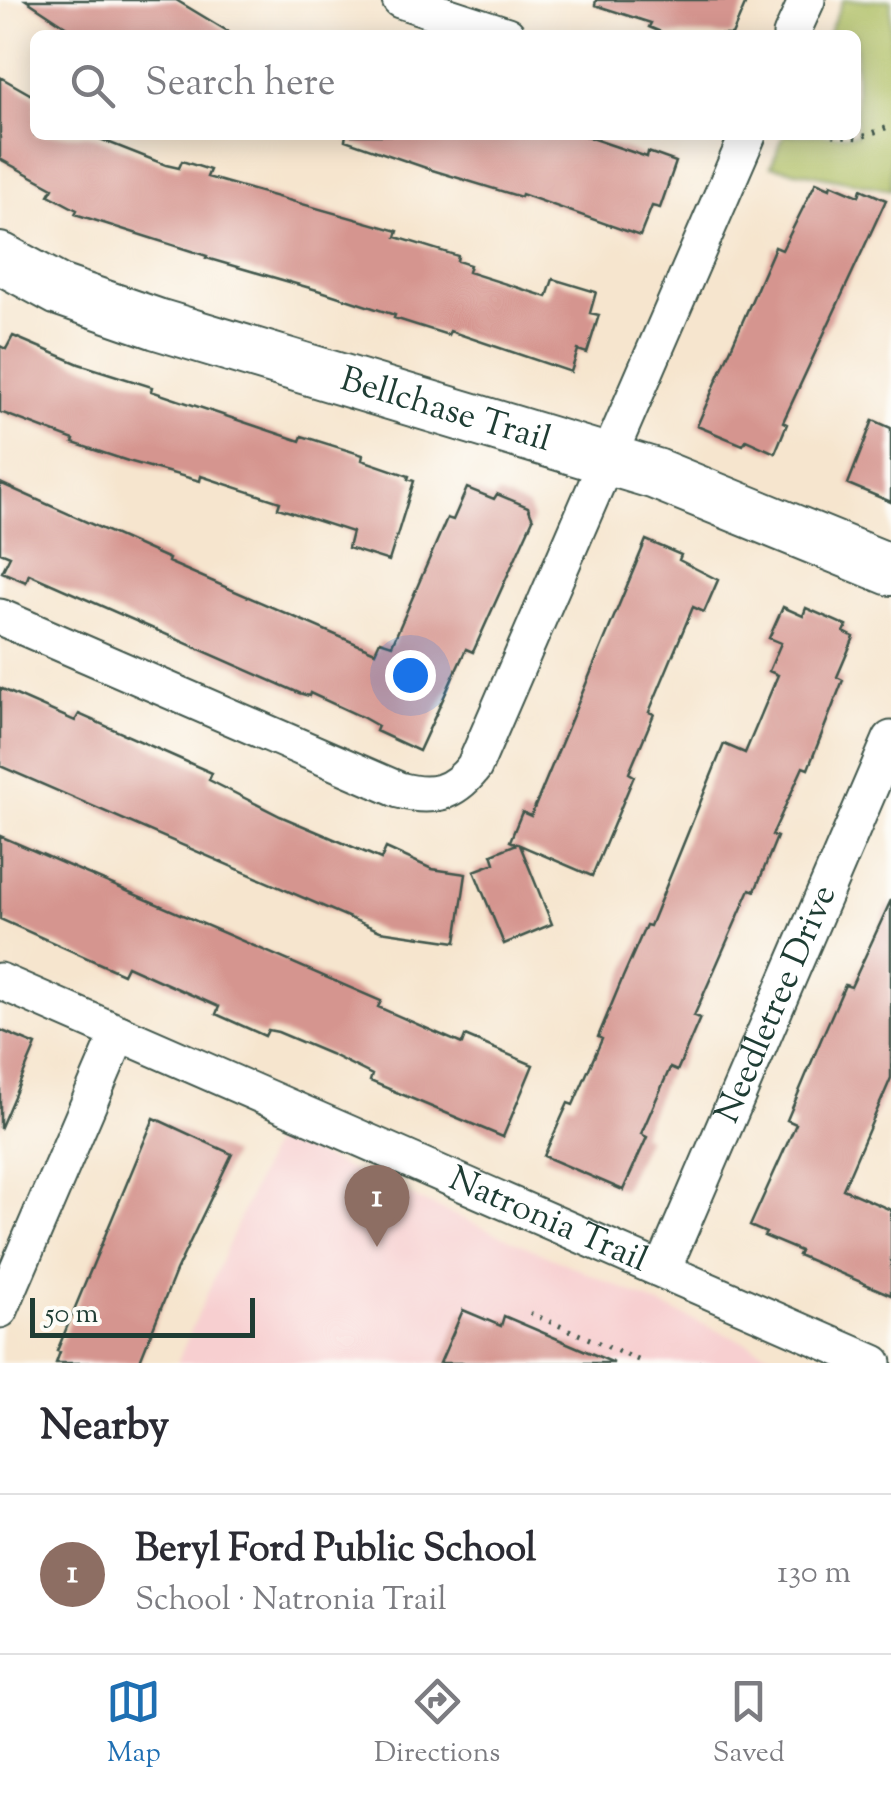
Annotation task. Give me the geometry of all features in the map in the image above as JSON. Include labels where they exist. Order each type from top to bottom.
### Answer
[{"type":"street","points":[[400,0],[492,30]]},
{"type":"street","points":[[794,30],[806,0]]},
{"type":"street","points":[[0,617],[400,790],[422,796],[442,794],[462,783],[474,767],[746,140]]},
{"type":"street","name":"Bellchase Trail","points":[[0,258],[59,290],[157,324],[656,474],[891,570]]},
{"type":"street","name":"Needletree Drive","points":[[663,1269],[891,738]]},
{"type":"street","name":"Natronia Trail","points":[[0,981],[874,1363]]},
{"type":"street","points":[[0,1310],[119,1033]]},
{"type":"path","points":[[861,137],[891,126]]},
{"type":"path","points":[[530,1313],[645,1363]]},
{"type":"shaded area","points":[[275,1137],[585,1272],[791,1363],[177,1363]]},
{"type":"green space","points":[[843,0],[891,0],[891,190],[771,166],[782,140],[861,140],[861,30],[830,30]]},
{"type":"building","points":[[26,0],[176,0],[226,30],[71,30]]},
{"type":"building","points":[[596,0],[747,0],[734,30],[656,30],[649,27],[651,23],[595,5]]},
{"type":"building","points":[[0,77],[30,94],[30,140],[103,140],[166,165],[179,168],[182,161],[210,170],[207,177],[398,231],[396,237],[458,256],[457,261],[470,265],[468,272],[547,297],[553,279],[596,292],[590,313],[599,315],[587,353],[578,350],[571,372],[75,214],[77,210],[49,195],[53,188],[0,159]]},
{"type":"building","points":[[345,140],[597,140],[676,162],[660,208],[652,206],[640,236],[522,194],[521,197]]},
{"type":"building","points":[[816,182],[859,196],[861,189],[886,200],[783,422],[787,424],[775,453],[697,426],[775,247],[782,250]]},
{"type":"building","points":[[13,336],[79,364],[152,387],[151,391],[300,441],[302,436],[363,455],[362,460],[409,476],[414,481],[389,561],[348,548],[352,532],[278,508],[280,502],[201,476],[200,481],[128,461],[0,412],[0,346],[6,349]]},
{"type":"building","points":[[873,420],[891,428],[891,502],[848,484]]},
{"type":"building","points":[[0,483],[375,652],[380,641],[392,645],[447,518],[453,520],[467,488],[494,499],[497,494],[528,507],[533,519],[473,652],[466,649],[419,751],[376,731],[378,726],[362,717],[310,693],[299,693],[29,574],[26,582],[2,572],[10,556],[0,552]]},
{"type":"building","points":[[646,540],[681,555],[679,560],[718,580],[704,612],[693,607],[649,712],[654,714],[629,773],[634,776],[592,876],[520,845],[552,924],[504,944],[474,871],[495,863],[492,854],[517,844],[510,841],[522,812],[531,816]]},
{"type":"building","points":[[783,607],[803,616],[806,608],[847,626],[844,632],[854,637],[837,677],[843,680],[808,769],[803,767],[772,835],[777,837],[755,891],[750,889],[694,1016],[700,1018],[677,1071],[670,1068],[641,1134],[647,1137],[623,1190],[544,1156],[568,1103],[573,1105],[602,1039],[598,1037],[646,925],[650,926],[724,744],[745,753],[778,675],[769,671],[781,643],[769,638]]},
{"type":"building","points":[[0,688],[75,721],[79,714],[212,773],[209,780],[280,816],[381,859],[386,848],[432,869],[466,874],[456,942],[380,931],[0,766]]},
{"type":"building","points":[[0,836],[381,1001],[378,1007],[462,1044],[465,1036],[533,1065],[503,1137],[370,1081],[372,1075],[330,1054],[278,1032],[268,1030],[265,1036],[216,1014],[219,1007],[127,966],[123,974],[0,919]]},
{"type":"building","points":[[891,900],[891,1078],[843,1189],[891,1210],[891,1295],[798,1255],[800,1251],[750,1226],[796,1124],[787,1120],[823,1035],[845,985],[851,987]]},
{"type":"building","points":[[0,1030],[36,1045],[0,1129]]},
{"type":"building","points":[[154,1118],[232,1154],[176,1271],[139,1363],[56,1363],[60,1352],[57,1351]]},
{"type":"building","points":[[463,1310],[501,1326],[504,1316],[614,1363],[440,1363]]},
{"type":"place","name":"Beryl Ford Public School","points":[[377,1247]]}]
